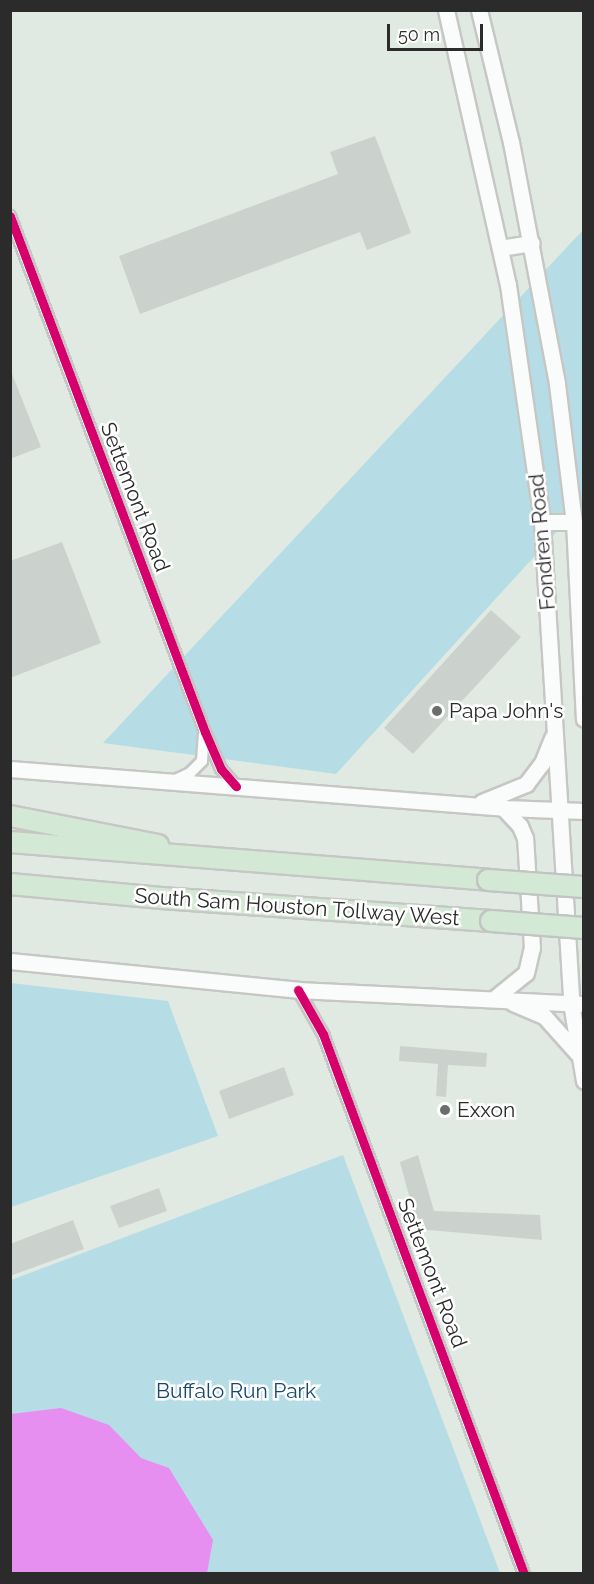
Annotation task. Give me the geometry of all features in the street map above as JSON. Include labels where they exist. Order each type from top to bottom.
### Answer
[{"type":"highway","points":[[10,816],[261,865]]},
{"type":"highway","name":"South Sam Houston Tollway West","points":[[10,842],[261,865],[584,886]]},
{"type":"highway","name":"South Sam Houston Tollway West","points":[[10,884],[161,898],[584,928]]},
{"type":"main road","name":"Fondren Road","points":[[446,10],[500,248],[542,522],[557,810],[584,1082]]},
{"type":"main road","name":"Fondren Road","points":[[479,10],[532,243],[557,384],[574,522],[584,719]]},
{"type":"main road","points":[[500,248],[532,243]]},
{"type":"main road","points":[[542,522],[574,522]]},
{"type":"main road","points":[[469,806],[500,798],[526,784],[542,763],[554,732]]},
{"type":"main road","points":[[10,769],[469,806],[584,811]]},
{"type":"main road","points":[[496,997],[526,973],[532,948],[525,838],[520,826],[503,808]]},
{"type":"main road","points":[[10,961],[298,990],[496,997],[577,1004]]},
{"type":"main road","points":[[496,997],[544,1016],[580,1057]]},
{"type":"street","name":"Settemont Road","points":[[10,216],[205,732],[221,769],[236,786]]},
{"type":"street","name":"Settemont Road","points":[[172,782],[190,773],[202,761],[205,732]]},
{"type":"street","name":"Settemont Road","points":[[298,990],[323,1034],[524,1574]]},
{"type":"green space","points":[[583,230],[583,503],[336,774],[103,743]]},
{"type":"green space","points":[[11,983],[168,1001],[218,1136],[11,1207]]},
{"type":"green space","name":"Buffalo Run Park","points":[[343,1155],[500,1573],[11,1574],[11,1280]]},
{"type":"shaded area","points":[[61,1408],[109,1425],[141,1458],[169,1468],[213,1540],[207,1573],[11,1573],[11,1414]]},
{"type":"building","points":[[375,136],[411,233],[367,250],[360,232],[140,314],[119,256],[338,174],[330,152]]},
{"type":"building","points":[[10,369],[41,447],[10,459]]},
{"type":"building","points":[[62,542],[101,643],[10,678],[10,561]]},
{"type":"building","points":[[491,610],[521,637],[413,754],[384,728]]},
{"type":"building","points":[[400,1046],[487,1053],[486,1067],[448,1065],[446,1097],[436,1096],[438,1064],[399,1061]]},
{"type":"building","points":[[284,1067],[294,1095],[229,1119],[219,1091]]},
{"type":"building","points":[[418,1155],[434,1211],[540,1215],[542,1240],[418,1229],[400,1162]]},
{"type":"building","points":[[159,1188],[167,1211],[119,1228],[110,1206]]},
{"type":"building","points":[[73,1220],[84,1249],[10,1276],[10,1244]]},
{"type":"cycle path","points":[[10,216],[205,732],[221,769],[236,786]]},
{"type":"cycle path","points":[[298,990],[323,1034],[524,1574]]},
{"type":"place","name":"Papa John's","points":[[437,711]]},
{"type":"place","name":"Exxon","points":[[445,1110]]}]
